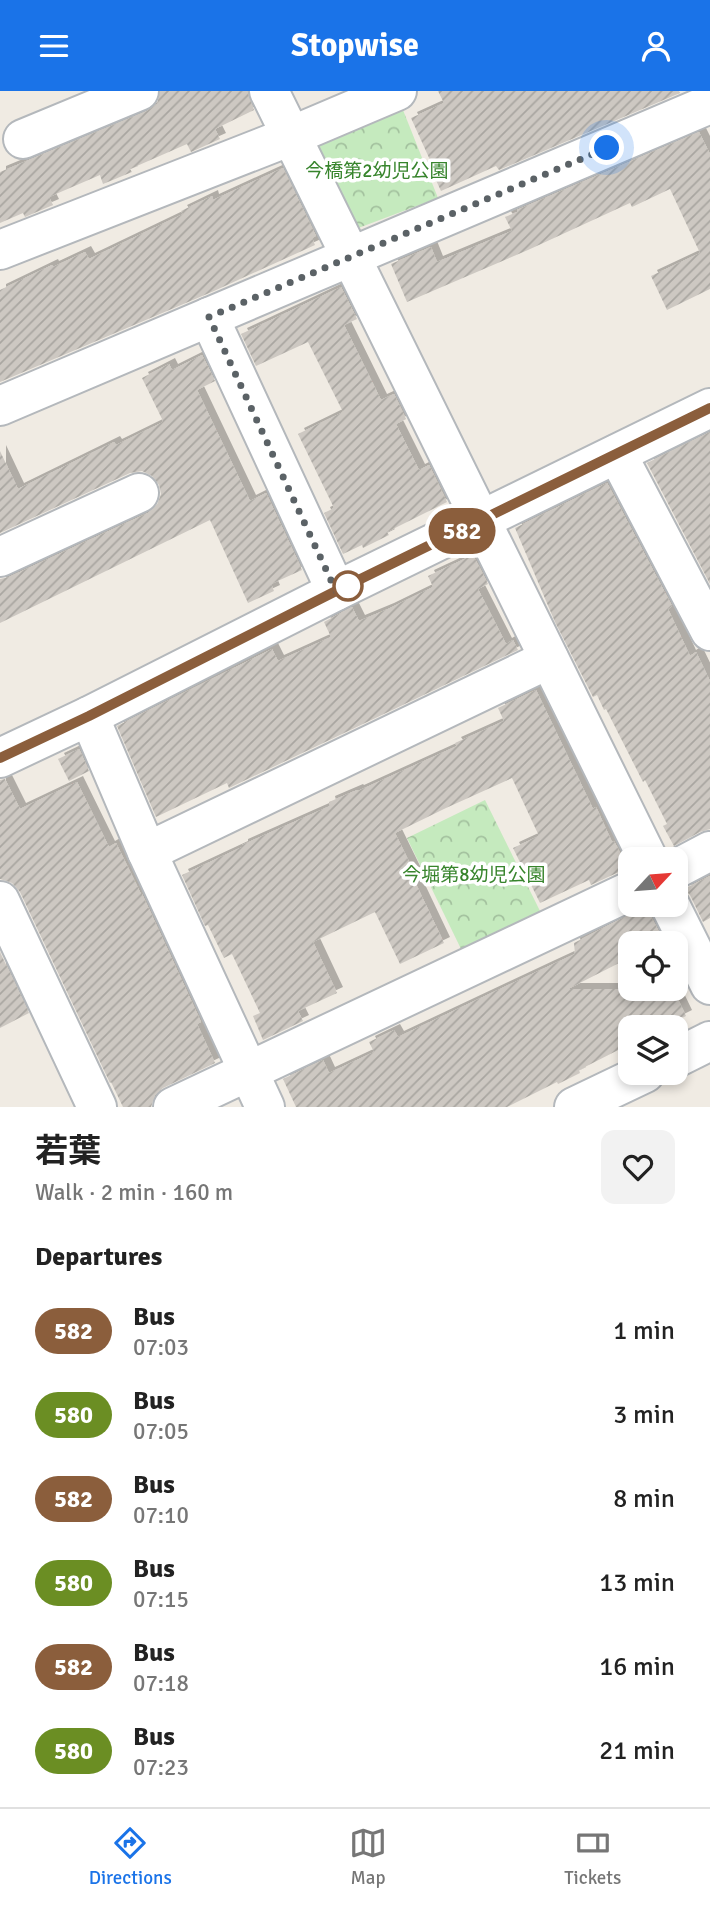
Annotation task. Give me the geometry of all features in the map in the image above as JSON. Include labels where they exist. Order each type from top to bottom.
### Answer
[{"type":"street","points":[[23,139],[139,91]]},
{"type":"street","points":[[269,91],[642,847]]},
{"type":"street","points":[[0,250],[291,136],[397,91]]},
{"type":"street","points":[[0,406],[710,104]]},
{"type":"street","points":[[209,317],[336,591]]},
{"type":"street","points":[[0,758],[710,408]]},
{"type":"street","points":[[617,454],[710,631]]},
{"type":"street","points":[[0,557],[139,493]]},
{"type":"street","points":[[147,852],[549,659]]},
{"type":"street","points":[[89,716],[147,852],[265,1107]]},
{"type":"street","points":[[688,863],[710,851]]},
{"type":"street","points":[[173,1107],[618,897]]},
{"type":"street","points":[[0,901],[97,1107]]},
{"type":"street","points":[[676,917],[710,985]]},
{"type":"street","points":[[688,1052],[710,1041]]},
{"type":"street","points":[[574,1107],[640,1086]]},
{"type":"green space","name":"今橋第2幼児公園","points":[[401,105],[438,198],[353,230],[316,144]]},
{"type":"green space","name":"今堀第8幼児公園","points":[[485,800],[541,913],[462,951],[407,838]]},
{"type":"building","points":[[160,91],[247,91],[254,110],[215,129],[220,139],[200,148],[191,152],[187,144],[103,184],[100,175],[49,197],[53,205],[25,217],[23,213],[0,223],[0,172],[147,111],[157,104]]},
{"type":"building","points":[[438,91],[680,93],[499,170],[496,166],[441,191],[411,118],[444,103]]},
{"type":"building","points":[[699,132],[710,154],[710,289],[667,310],[651,276],[700,253],[670,189],[632,207],[630,203],[407,302],[391,264],[431,247],[437,262],[512,231],[505,217],[517,210]]},
{"type":"building","points":[[283,168],[316,236],[312,238],[315,245],[0,382],[0,290],[85,252],[89,259],[183,214],[181,211],[212,196],[213,200]]},
{"type":"building","points":[[341,287],[357,319],[344,325],[381,400],[394,394],[406,419],[396,424],[419,470],[429,465],[447,502],[387,532],[389,535],[363,548],[362,545],[343,554],[324,513],[334,508],[298,434],[343,412],[308,342],[256,366],[241,334]]},
{"type":"building","points":[[202,355],[215,381],[197,390],[250,501],[266,493],[302,570],[271,584],[274,591],[248,603],[210,520],[0,623],[0,579],[148,513],[157,505],[161,494],[159,485],[152,476],[142,471],[130,473],[0,533],[0,451],[18,489],[114,442],[116,445],[163,421],[142,378],[169,364],[172,370]]},
{"type":"building","points":[[710,432],[710,584],[647,463]]},
{"type":"building","points":[[607,483],[672,606],[668,609],[690,656],[696,652],[710,681],[710,829],[674,846],[663,826],[667,824],[645,780],[643,782],[606,709],[604,710],[597,695],[593,697],[555,622],[515,528]]},
{"type":"building","points":[[473,555],[488,584],[478,589],[506,644],[513,640],[518,650],[229,788],[227,783],[156,817],[117,726],[272,649],[278,661],[331,637],[324,622],[352,607],[359,621],[388,609],[433,587],[428,576]]},
{"type":"building","points":[[536,690],[593,809],[596,807],[612,842],[614,841],[618,849],[618,872],[591,885],[589,880],[540,903],[513,848],[539,836],[512,778],[446,808],[395,833],[444,943],[400,964],[375,912],[313,942],[337,993],[298,1011],[303,1021],[263,1040],[253,1016],[260,1013],[232,954],[224,958],[208,925],[205,926],[182,875],[330,806],[329,802],[457,746],[455,743],[504,721],[498,708]]},
{"type":"building","points":[[79,749],[89,771],[69,781],[58,759]]},
{"type":"building","points":[[5,779],[20,809],[77,782],[109,847],[116,843],[201,1022],[197,1024],[215,1063],[163,1088],[155,1095],[151,1107],[123,1107],[20,892],[12,883],[0,879],[0,780]]},
{"type":"building","points":[[710,876],[710,918],[703,922],[688,893],[688,887]]},
{"type":"building","points":[[625,917],[651,917],[659,931],[618,931],[618,964],[568,989],[618,989],[618,1001],[679,1001],[686,1015],[618,1015],[618,1050],[579,1070],[580,1073],[507,1107],[296,1107],[283,1079],[323,1060],[329,1073],[374,1052],[369,1042],[394,1030],[398,1037],[575,954],[574,943]]},
{"type":"building","points":[[0,952],[29,1013],[0,1028]]},
{"type":"bus line","name":"582","points":[[0,758],[710,408]]},
{"type":"route","points":[[348,586],[336,591],[209,317],[607,148]]}]
